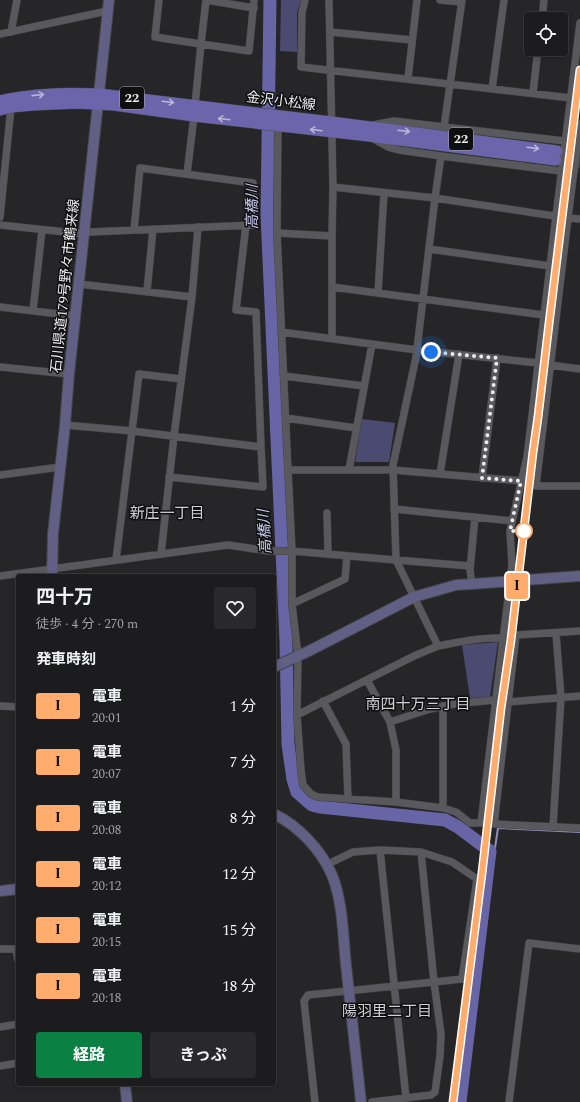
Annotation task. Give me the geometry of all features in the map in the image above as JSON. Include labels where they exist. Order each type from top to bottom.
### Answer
[{"type":"main road","name":"金沢小松線","points":[[0,101],[11,98],[64,93],[194,111],[263,118],[277,122],[367,131],[557,156]]},
{"type":"main road","name":"金沢小松線","points":[[0,110],[11,107],[99,99]]},
{"type":"street","points":[[11,32],[18,0]]},
{"type":"street","name":"石川県道179号野々市鶴来線","points":[[52,572],[53,534],[109,0]]},
{"type":"street","points":[[159,0],[156,37],[249,51],[254,0]]},
{"type":"street","points":[[187,174],[206,0],[254,8]]},
{"type":"street","points":[[305,0],[302,12],[302,67],[331,69],[571,98]]},
{"type":"street","points":[[330,0],[333,187],[332,338]]},
{"type":"street","points":[[408,78],[417,0]]},
{"type":"street","points":[[440,0],[462,1],[444,127]]},
{"type":"street","points":[[492,89],[504,0]]},
{"type":"street","points":[[543,12],[544,0]]},
{"type":"street","points":[[0,34],[107,11]]},
{"type":"street","points":[[277,122],[277,232],[286,418],[297,715],[303,786],[311,794],[318,796],[348,800],[396,802],[442,808],[456,812],[470,823],[481,822],[511,581],[512,565],[510,531],[527,457],[580,23]]},
{"type":"street","points":[[330,32],[412,40]]},
{"type":"street","points":[[533,94],[537,56]]},
{"type":"street","points":[[0,217],[11,107]]},
{"type":"street","points":[[367,131],[394,121],[565,141]]},
{"type":"street","points":[[580,124],[577,173],[568,218],[536,486],[580,486]]},
{"type":"street","points":[[367,131],[388,147],[399,150],[561,171]]},
{"type":"street","points":[[438,646],[396,560],[393,470],[417,350],[441,156]]},
{"type":"street","points":[[0,225],[84,234],[90,232],[254,225],[253,183],[140,168],[134,230]]},
{"type":"street","points":[[333,187],[435,198],[580,219]]},
{"type":"street","points":[[378,293],[384,193]]},
{"type":"street","points":[[170,477],[263,487],[256,312],[236,310],[246,225]]},
{"type":"street","points":[[161,554],[174,436],[192,297],[198,227]]},
{"type":"street","points":[[147,292],[153,229]]},
{"type":"street","points":[[33,311],[42,230]]},
{"type":"street","points":[[277,232],[332,236]]},
{"type":"street","points":[[429,249],[550,266]]},
{"type":"street","points":[[79,284],[192,297]]},
{"type":"street","points":[[332,287],[544,315]]},
{"type":"street","points":[[0,307],[76,316]]},
{"type":"street","points":[[281,332],[417,350],[538,363]]},
{"type":"street","points":[[349,470],[372,344]]},
{"type":"street","points":[[440,474],[459,354]]},
{"type":"street","points":[[482,478],[497,358]]},
{"type":"street","points":[[550,365],[580,369]]},
{"type":"street","points":[[0,367],[69,374]]},
{"type":"street","points":[[116,560],[139,374],[181,379]]},
{"type":"street","points":[[284,376],[364,386]]},
{"type":"street","points":[[286,418],[356,428]]},
{"type":"street","points":[[65,424],[261,447]]},
{"type":"street","points":[[0,475],[60,467]]},
{"type":"street","points":[[288,470],[393,470],[521,481]]},
{"type":"street","points":[[394,509],[512,521]]},
{"type":"street","points":[[327,513],[328,554]]},
{"type":"street","points":[[472,584],[470,566],[475,517]]},
{"type":"street","points":[[26,574],[52,572],[60,569],[116,560],[228,545],[270,551],[290,551],[470,566]]},
{"type":"street","points":[[292,604],[346,579],[348,556]]},
{"type":"street","points":[[0,576],[16,575]]},
{"type":"street","points":[[276,666],[295,658],[414,597],[456,586],[580,576]]},
{"type":"street","points":[[580,631],[516,635],[494,824],[580,828]]},
{"type":"street","points":[[553,827],[561,698],[556,633]]},
{"type":"street","points":[[297,715],[414,656],[438,646],[468,640],[495,637],[503,638]]},
{"type":"street","points":[[367,680],[390,722],[396,750],[396,802]]},
{"type":"street","points":[[508,702],[580,696]]},
{"type":"street","points":[[390,722],[443,706],[495,700]]},
{"type":"street","points":[[323,701],[346,744],[348,800]]},
{"type":"street","points":[[0,706],[16,707]]},
{"type":"street","points":[[442,808],[443,706]]},
{"type":"street","points":[[276,815],[291,824],[315,848],[332,876],[340,908],[361,1102]]},
{"type":"street","points":[[315,1102],[304,1001],[308,996],[462,979],[476,879],[452,862],[421,852],[380,850],[353,852],[326,865]]},
{"type":"street","points":[[380,850],[406,1098]]},
{"type":"street","points":[[372,1102],[431,1095],[435,1092],[440,1056],[441,1034],[434,982],[421,852]]},
{"type":"street","points":[[0,891],[16,888]]},
{"type":"street","points":[[509,1102],[529,943],[580,949]]},
{"type":"street","points":[[0,949],[16,949]]},
{"type":"street","points":[[0,1027],[16,1024]]},
{"type":"street","points":[[0,1066],[16,1063]]},
{"type":"street","points":[[125,1086],[128,1102]]},
{"type":"shaded area","points":[[281,0],[301,0],[297,13],[297,52],[280,51]]},
{"type":"shaded area","points":[[362,419],[395,423],[389,462],[355,462]]},
{"type":"shaded area","points":[[498,642],[490,697],[470,698],[462,645]]},
{"type":"waterway","name":"高橋川","points":[[270,0],[267,214],[286,641],[288,744],[293,779],[297,792],[312,805],[445,820],[458,827],[490,851],[460,1102]]},
{"type":"waterway","points":[[490,851],[495,848],[498,828],[580,832]]},
{"type":"tunnel","points":[[557,151],[580,154]]},
{"type":"tunnel","points":[[556,160],[580,163]]},
{"type":"railway","points":[[453,1102],[580,70]]},
{"type":"train","name":"I","points":[[453,1102],[580,70]]},
{"type":"district","name":"新庄一丁目","points":[[167,513]]},
{"type":"district","name":"南四十万三丁目","points":[[418,704]]},
{"type":"district","name":"陽羽里二丁目","points":[[387,1011]]},
{"type":"route","points":[[431,352],[497,358],[482,478],[521,481],[510,531],[524,531]]}]
